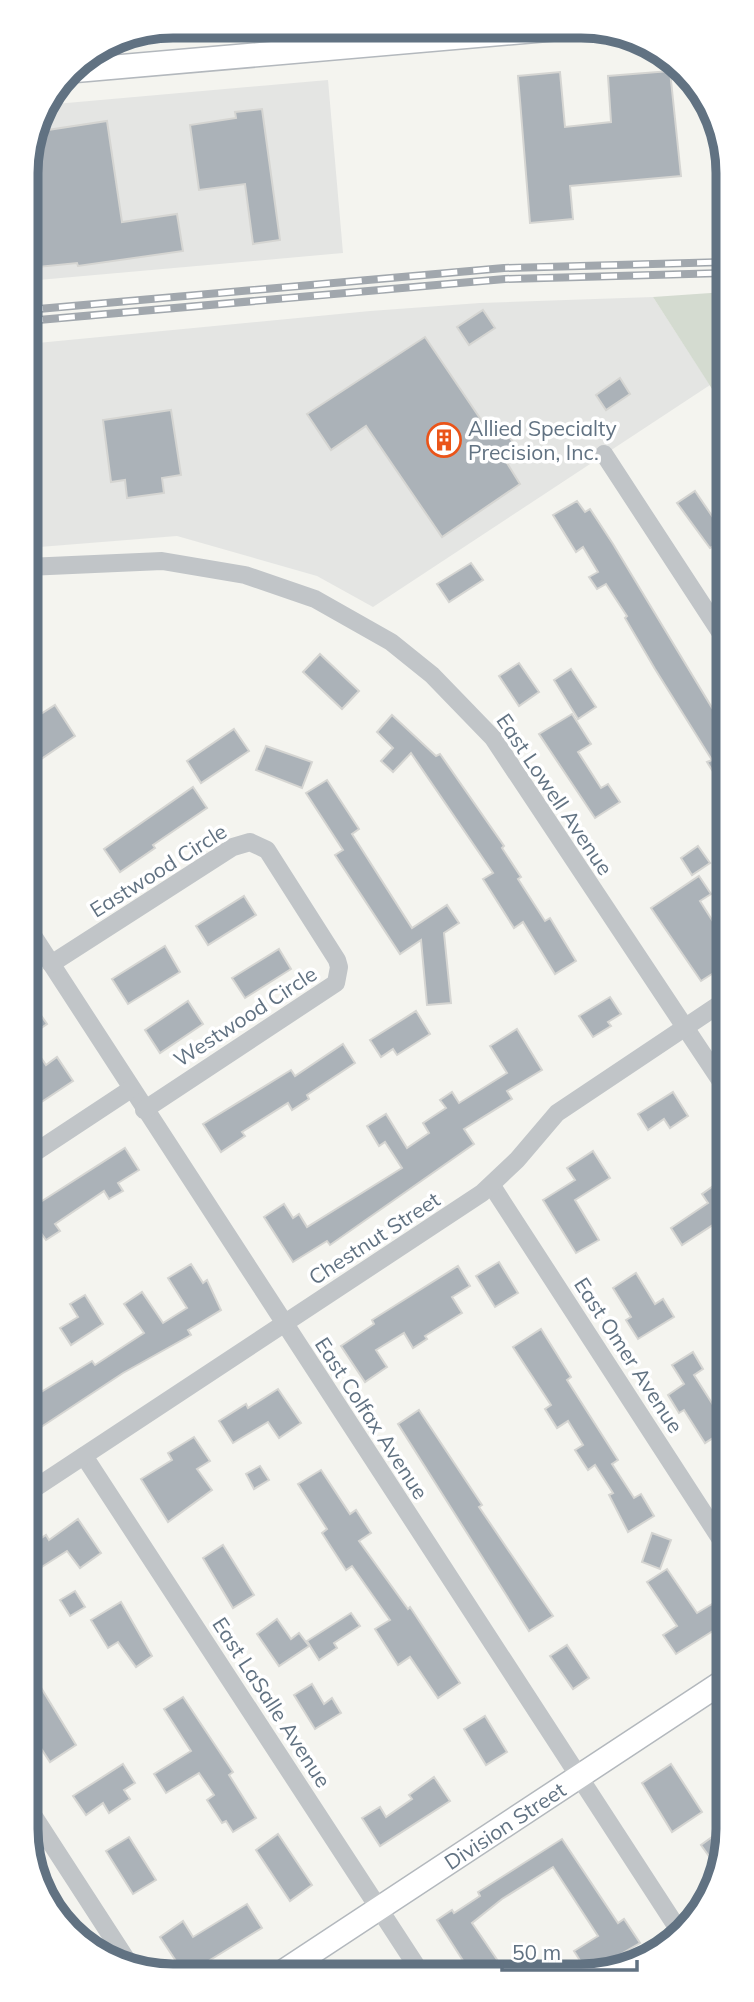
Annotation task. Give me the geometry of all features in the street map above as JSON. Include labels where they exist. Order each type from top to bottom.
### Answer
[{"type":"street","points":[[88,69],[446,38]]},
{"type":"street","points":[[604,454],[716,625]]},
{"type":"street","name":"East Lowell Avenue","points":[[39,566],[122,561],[196,565],[278,585],[346,614],[391,642],[458,699],[512,764],[715,1073]]},
{"type":"street","name":"Eastwood Circle","points":[[51,964],[251,837],[267,850],[305,910]]},
{"type":"street","name":"Westwood Circle","points":[[144,1110],[344,979],[337,960],[305,910]]},
{"type":"street","name":"East Colfax Avenue","points":[[39,948],[676,1924]]},
{"type":"street","name":"Chestnut Street","points":[[38,1486],[492,1185],[557,1113],[715,1007]]},
{"type":"street","points":[[38,1150],[131,1089]]},
{"type":"street","name":"East Omer Avenue","points":[[492,1185],[715,1531]]},
{"type":"street","name":"East LaSalle Avenue","points":[[84,1457],[415,1964]]},
{"type":"street","name":"Division Street","points":[[294,1964],[715,1687]]},
{"type":"street","points":[[38,1823],[122,1953]]},
{"type":"shaded area","points":[[328,80],[343,253],[39,280],[39,165],[43,139],[58,104]]},
{"type":"shaded area","points":[[716,293],[716,395],[653,297]]},
{"type":"shaded area","points":[[653,297],[710,385],[373,607],[317,576],[177,536],[39,547],[39,343],[480,303]]},
{"type":"building","points":[[560,72],[565,127],[611,122],[608,76],[670,73],[681,176],[570,186],[573,219],[530,223],[518,76]]},
{"type":"building","points":[[262,109],[280,240],[253,244],[245,184],[199,190],[190,125],[236,118],[235,112]]},
{"type":"building","points":[[107,121],[122,222],[177,214],[183,251],[78,266],[77,263],[39,267],[39,165],[46,130]]},
{"type":"building","points":[[483,310],[495,328],[469,345],[457,327]]},
{"type":"building","name":"Allied Specialty Precision, Inc.","points":[[425,337],[486,427],[497,419],[521,454],[507,463],[520,484],[442,537],[366,426],[331,450],[307,414]]},
{"type":"building","points":[[620,378],[630,394],[606,410],[596,395]]},
{"type":"building","points":[[171,410],[181,475],[162,478],[164,493],[127,498],[125,480],[111,482],[103,420]]},
{"type":"building","points":[[695,491],[716,521],[716,549],[714,546],[710,548],[677,503]]},
{"type":"building","points":[[577,501],[585,512],[590,509],[613,544],[716,714],[716,776],[707,762],[712,760],[655,669],[625,618],[627,616],[606,584],[597,589],[589,577],[598,572],[583,547],[576,552],[553,515]]},
{"type":"building","points":[[471,563],[483,580],[449,602],[437,584]]},
{"type":"building","points":[[320,654],[359,691],[342,709],[303,672]]},
{"type":"building","points":[[519,663],[539,692],[519,706],[499,676]]},
{"type":"building","points":[[571,669],[596,707],[578,719],[554,680]]},
{"type":"building","points":[[55,705],[75,736],[39,761],[39,715]]},
{"type":"building","points":[[572,714],[591,744],[578,752],[601,788],[608,784],[620,802],[595,818],[539,734]]},
{"type":"building","points":[[392,715],[436,756],[440,754],[504,846],[502,848],[521,877],[518,879],[545,921],[550,918],[576,961],[555,974],[523,922],[514,928],[483,879],[493,873],[411,753],[393,772],[381,761],[393,748],[377,732]]},
{"type":"building","points":[[234,729],[249,751],[201,783],[187,761]]},
{"type":"building","points":[[266,746],[312,762],[302,788],[256,770]]},
{"type":"building","points":[[327,780],[359,829],[352,834],[412,928],[447,905],[459,923],[444,933],[451,1003],[427,1005],[421,940],[400,954],[335,855],[343,850],[306,793]]},
{"type":"building","points":[[193,787],[207,808],[153,845],[155,848],[120,872],[104,849]]},
{"type":"building","points":[[698,846],[710,863],[692,875],[681,858]]},
{"type":"building","points":[[699,876],[711,894],[700,901],[716,926],[716,972],[701,981],[651,908]]},
{"type":"building","points":[[244,896],[256,915],[208,945],[196,926]]},
{"type":"building","points":[[165,946],[180,972],[128,1004],[112,979]]},
{"type":"building","points":[[279,949],[291,969],[245,998],[232,978]]},
{"type":"building","points":[[610,997],[621,1014],[608,1022],[611,1026],[593,1037],[579,1016]]},
{"type":"building","points":[[188,1001],[203,1024],[160,1053],[145,1030]]},
{"type":"building","points":[[416,1011],[430,1034],[397,1055],[393,1049],[381,1057],[370,1040]]},
{"type":"building","points":[[38,1012],[47,1024],[38,1030]]},
{"type":"building","points":[[517,1029],[542,1070],[507,1091],[512,1099],[464,1129],[474,1144],[330,1245],[327,1241],[293,1262],[264,1217],[284,1204],[293,1218],[299,1214],[307,1227],[402,1168],[385,1142],[379,1146],[367,1126],[386,1114],[407,1148],[429,1133],[423,1123],[446,1108],[440,1100],[452,1092],[459,1103],[507,1073],[490,1046]]},
{"type":"building","points":[[343,1044],[355,1063],[307,1095],[309,1099],[292,1110],[288,1103],[242,1132],[245,1136],[221,1152],[203,1124],[291,1070],[295,1076]]},
{"type":"building","points":[[38,1054],[46,1065],[57,1057],[73,1081],[38,1104]]},
{"type":"building","points":[[673,1092],[688,1116],[670,1128],[664,1119],[648,1130],[638,1114]]},
{"type":"building","points":[[125,1148],[139,1170],[118,1183],[123,1191],[109,1199],[104,1191],[55,1224],[60,1231],[46,1240],[41,1233],[38,1235],[38,1203]]},
{"type":"building","points":[[593,1151],[610,1178],[575,1200],[599,1240],[576,1253],[543,1200],[575,1180],[567,1168]]},
{"type":"building","points":[[715,1185],[715,1223],[682,1245],[671,1228],[708,1203],[702,1194]]},
{"type":"building","points":[[499,1262],[518,1293],[495,1307],[476,1276]]},
{"type":"building","points":[[191,1264],[203,1283],[207,1280],[221,1310],[188,1330],[191,1335],[123,1373],[38,1429],[38,1394],[92,1361],[95,1365],[144,1333],[124,1304],[142,1292],[163,1323],[187,1308],[168,1278]]},
{"type":"building","points":[[458,1266],[470,1286],[452,1297],[462,1313],[425,1336],[427,1339],[413,1348],[404,1333],[376,1350],[387,1367],[365,1382],[341,1346],[374,1324],[372,1320]]},
{"type":"building","points":[[636,1273],[655,1304],[663,1299],[674,1317],[638,1339],[626,1320],[631,1317],[613,1288]]},
{"type":"building","points":[[85,1295],[103,1324],[71,1345],[60,1328],[78,1317],[70,1304]]},
{"type":"building","points":[[541,1329],[571,1377],[567,1380],[618,1460],[612,1464],[634,1498],[641,1494],[654,1516],[628,1532],[609,1495],[613,1493],[595,1465],[588,1470],[575,1450],[583,1445],[568,1421],[557,1428],[545,1409],[551,1405],[513,1347]]},
{"type":"building","points":[[693,1352],[703,1369],[694,1375],[715,1408],[715,1436],[705,1443],[684,1410],[679,1413],[668,1395],[684,1384],[672,1365]]},
{"type":"building","points":[[278,1389],[301,1423],[279,1438],[268,1422],[233,1443],[219,1421],[246,1404],[248,1408]]},
{"type":"building","points":[[419,1410],[482,1505],[479,1507],[553,1616],[529,1631],[398,1424]]},
{"type":"building","points":[[194,1437],[210,1461],[197,1469],[212,1490],[168,1522],[141,1479],[172,1460],[168,1453]]},
{"type":"building","points":[[260,1466],[269,1480],[254,1489],[246,1474]]},
{"type":"building","points":[[321,1470],[350,1514],[356,1510],[371,1533],[359,1541],[408,1609],[410,1607],[460,1683],[438,1698],[410,1657],[398,1665],[375,1629],[390,1620],[352,1566],[346,1570],[322,1533],[327,1529],[298,1484]]},
{"type":"building","points":[[78,1519],[101,1553],[80,1568],[67,1551],[38,1569],[38,1540],[46,1535],[49,1540]]},
{"type":"building","points":[[652,1533],[671,1540],[660,1569],[642,1562]]},
{"type":"building","points":[[223,1545],[254,1595],[233,1608],[203,1558]]},
{"type":"building","points":[[667,1569],[697,1613],[712,1604],[715,1609],[715,1630],[676,1654],[663,1635],[677,1626],[647,1582]]},
{"type":"building","points":[[75,1591],[85,1607],[70,1616],[60,1600]]},
{"type":"building","points":[[121,1602],[152,1656],[136,1667],[118,1642],[108,1648],[91,1620]]},
{"type":"building","points":[[351,1613],[360,1626],[334,1643],[337,1648],[319,1660],[307,1641]]},
{"type":"building","points":[[277,1619],[291,1639],[299,1633],[309,1646],[279,1666],[257,1634]]},
{"type":"building","points":[[567,1645],[589,1678],[573,1689],[550,1656]]},
{"type":"building","points":[[38,1683],[76,1745],[50,1762],[38,1744]]},
{"type":"building","points":[[312,1684],[324,1704],[332,1698],[341,1713],[315,1729],[294,1695]]},
{"type":"building","points":[[183,1697],[233,1772],[229,1775],[256,1818],[233,1832],[226,1821],[222,1823],[207,1800],[214,1795],[199,1773],[166,1793],[154,1774],[191,1751],[164,1709]]},
{"type":"building","points":[[485,1716],[507,1752],[486,1765],[464,1729]]},
{"type":"building","points":[[123,1764],[135,1783],[124,1790],[130,1799],[109,1813],[103,1803],[86,1815],[73,1796]]},
{"type":"building","points":[[671,1764],[702,1812],[672,1832],[642,1783]]},
{"type":"building","points":[[434,1777],[450,1801],[380,1846],[362,1818],[380,1807],[386,1817],[412,1799],[409,1795]]},
{"type":"building","points":[[278,1834],[312,1885],[290,1901],[256,1850]]},
{"type":"building","points":[[715,1835],[712,1858],[711,1859],[701,1845]]},
{"type":"building","points":[[129,1837],[156,1880],[133,1894],[106,1851]]},
{"type":"building","points":[[562,1839],[618,1923],[624,1919],[640,1943],[611,1960],[582,1964],[574,1951],[598,1936],[553,1867],[502,1899],[472,1923],[500,1964],[465,1964],[437,1920],[452,1910],[454,1913],[480,1896],[478,1892]]},
{"type":"building","points":[[247,1904],[262,1928],[204,1964],[178,1964],[160,1937],[183,1921],[193,1937]]},
{"type":"railway","points":[[39,309],[504,268],[716,262]]},
{"type":"railway","points":[[39,320],[505,279],[716,273]]},
{"type":"place","name":"Allied Specialty Precision, Inc.","points":[[444,440]]}]
